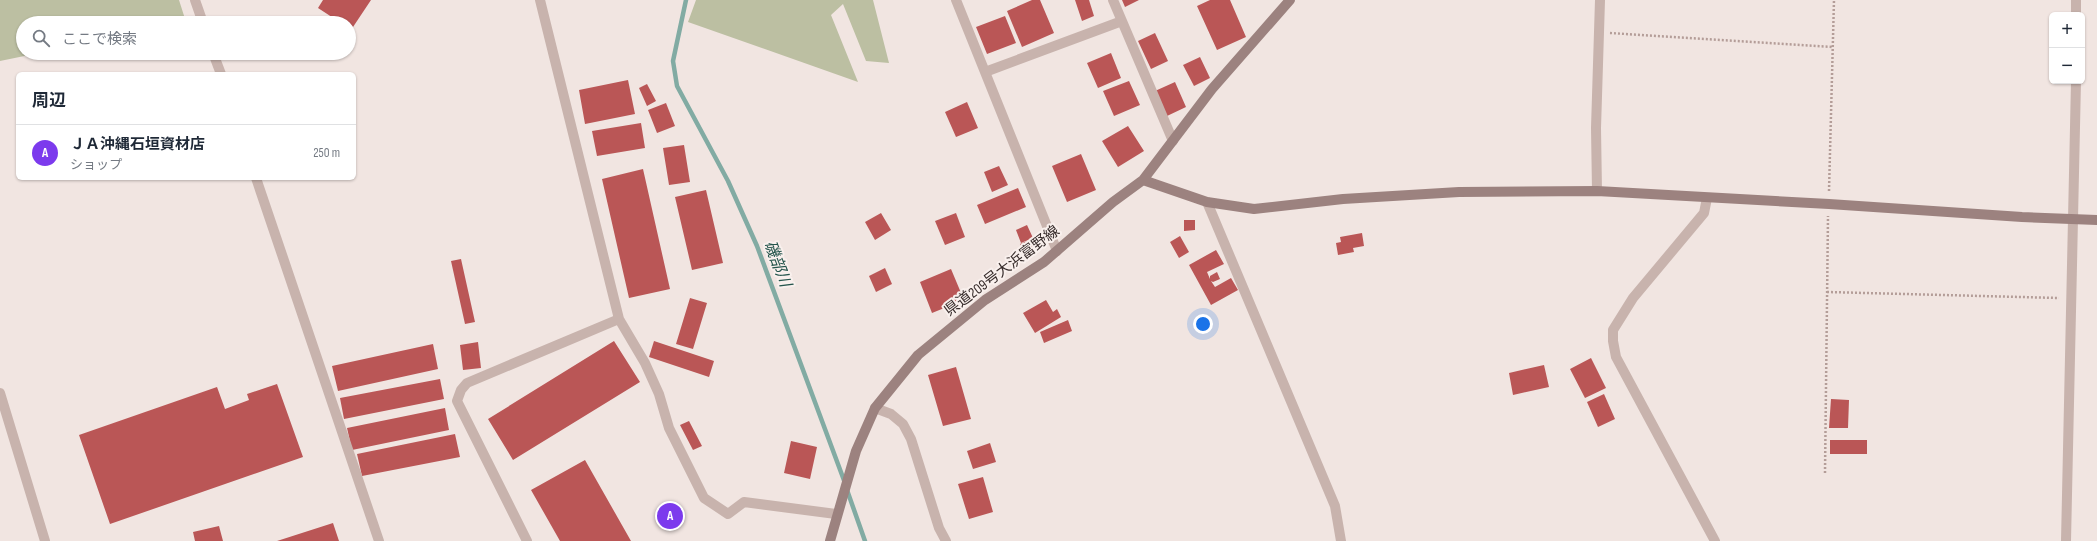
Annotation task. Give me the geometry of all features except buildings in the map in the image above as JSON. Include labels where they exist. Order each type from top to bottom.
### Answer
[{"type":"street","points":[[196,0],[201,16]]},
{"type":"street","points":[[540,0],[619,319],[645,362],[659,394],[669,428],[704,498],[728,514],[744,502],[836,514]]},
{"type":"street","points":[[956,0],[1056,251]]},
{"type":"street","points":[[1113,0],[1173,141]]},
{"type":"street","name":"県道209号大浜富野線","points":[[830,541],[836,514],[856,451],[875,408],[918,355],[985,300],[1044,262],[1113,202],[1143,180],[1212,89],[1290,0]]},
{"type":"street","points":[[1597,191],[1596,128],[1600,0]]},
{"type":"street","points":[[2076,0],[2076,12]]},
{"type":"street","points":[[984,72],[1122,21]]},
{"type":"street","points":[[215,60],[219,72]]},
{"type":"street","points":[[2066,541],[2076,84]]},
{"type":"street","points":[[257,180],[379,541]]},
{"type":"street","points":[[1143,180],[1207,202],[1254,209],[1343,199],[1459,192],[1597,191],[2097,220]]},
{"type":"street","points":[[1707,198],[1704,213],[1633,298],[1613,330],[1613,341],[1616,357],[1715,541]]},
{"type":"street","points":[[1207,202],[1335,506],[1341,541]]},
{"type":"street","points":[[526,541],[457,401],[461,390],[467,383],[619,319]]},
{"type":"street","points":[[0,393],[45,541]]},
{"type":"street","points":[[875,408],[890,414],[903,424],[911,439],[939,528],[946,541]]},
{"type":"path","points":[[1825,474],[1827,292],[1834,0]]},
{"type":"path","points":[[1599,33],[1833,47]]},
{"type":"path","points":[[1827,292],[2072,298]]},
{"type":"green space","points":[[0,0],[179,0],[184,16],[16,16],[16,58],[0,61]]},
{"type":"green space","points":[[696,0],[873,0],[889,63],[866,61],[843,4],[831,15],[858,82],[688,22]]},
{"type":"waterway","name":"磯部川","points":[[686,0],[673,61],[677,86],[728,181],[757,246],[845,483]]},
{"type":"waterway","name":"磯部川","points":[[847,490],[865,541]]},
{"type":"place","name":"ＪＡ沖縄石垣資材店","points":[[670,516]]}]
